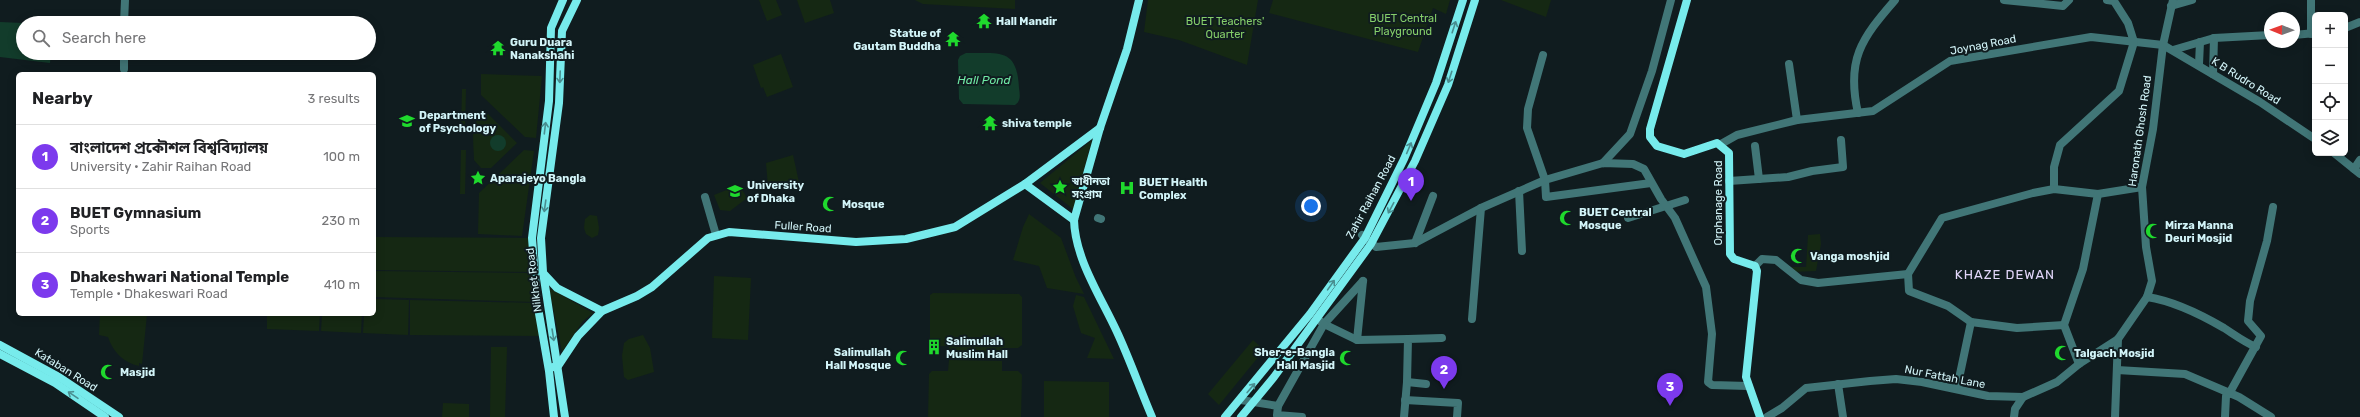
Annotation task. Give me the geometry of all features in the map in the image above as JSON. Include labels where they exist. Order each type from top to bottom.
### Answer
[{"type":"main road","name":"Nilkhet Road","points":[[554,417],[549,368],[534,273],[532,238],[549,101],[551,28],[563,0]]},
{"type":"main road","name":"Nilkhet Road","points":[[565,417],[543,272],[541,238],[559,103],[562,31],[577,0]]},
{"type":"main road","points":[[1139,0],[1127,49],[1100,128],[1074,220],[1074,233],[1084,263],[1127,352],[1152,417]]},
{"type":"main road","name":"Zahir Raihan Road","points":[[1225,417],[1241,400],[1310,314],[1363,236],[1404,158],[1436,83],[1463,0]]},
{"type":"main road","name":"Zahir Raihan Road","points":[[1241,417],[1321,322],[1348,276],[1371,244],[1415,162],[1445,92],[1475,0]]},
{"type":"main road","name":"Orphanage Road","points":[[1686,0],[1650,129],[1650,137],[1657,146],[1684,154],[1716,143],[1721,144],[1729,153],[1730,255],[1754,266]]},
{"type":"main road","name":"Fuller Road","points":[[558,366],[578,336],[602,311],[637,296],[652,287],[701,242],[716,235],[728,232],[856,242],[906,239],[955,227],[1025,184],[1100,128]]},
{"type":"main road","points":[[544,145],[554,145]]},
{"type":"main road","points":[[1025,184],[1074,220]]},
{"type":"main road","points":[[1754,266],[1757,271],[1756,293],[1746,373],[1748,386],[1760,417]]},
{"type":"main road","points":[[534,273],[543,272],[557,288],[602,311]]},
{"type":"main road","name":"Kataban Road","points":[[0,345],[59,377],[119,417]]},
{"type":"main road","name":"Kataban Road","points":[[0,354],[55,383],[105,417]]},
{"type":"main road","points":[[549,368],[558,366]]},
{"type":"street","points":[[124,16],[125,0]]},
{"type":"street","points":[[1603,163],[1630,134],[1652,71],[1671,0]]},
{"type":"street","points":[[1858,113],[1853,86],[1856,58],[1861,43],[1895,0]]},
{"type":"street","points":[[2006,0],[2065,2]]},
{"type":"street","points":[[2054,189],[2054,167],[2060,145],[2119,91],[2134,42],[2128,23],[2114,2],[2107,0]]},
{"type":"street","points":[[2172,3],[2192,0]]},
{"type":"street","points":[[2311,0],[2312,17]]},
{"type":"street","name":"Haronath Ghosh Road","points":[[2024,397],[2057,382],[2079,364],[2118,339],[2147,297],[2152,281],[2146,247],[2142,187],[2153,129],[2163,45],[2172,3]]},
{"type":"street","points":[[2348,27],[2360,22]]},
{"type":"street","points":[[2300,35],[2312,34]]},
{"type":"street","points":[[2173,50],[2214,38],[2264,35]]},
{"type":"street","name":"Joynag Road","points":[[1721,144],[1737,135],[1797,120],[1873,111],[1890,102],[1922,78],[1950,61],[2091,36],[2163,45]]},
{"type":"street","points":[[2213,74],[2214,38]]},
{"type":"street","points":[[2199,64],[2200,42]]},
{"type":"street","name":"K B Rudro Road","points":[[2163,45],[2199,64],[2312,137]]},
{"type":"street","points":[[1544,55],[1528,109],[1527,128],[1545,180],[1546,197],[1651,183]]},
{"type":"street","points":[[124,60],[124,69]]},
{"type":"street","points":[[1789,64],[1797,120]]},
{"type":"street","points":[[1729,181],[1788,177],[1812,171],[1843,167],[1841,140]]},
{"type":"street","points":[[1755,146],[1759,179]]},
{"type":"street","points":[[2338,156],[2357,172],[2360,160]]},
{"type":"street","points":[[1363,236],[1376,247],[1415,243],[1481,208],[1545,180],[1603,163],[1633,164],[1644,169],[1651,183],[1675,218],[1691,249],[1706,287],[1712,334],[1708,382],[1712,385],[1748,386]]},
{"type":"street","points":[[2064,325],[2016,328],[1971,322],[1948,306],[1909,291],[1908,274],[1942,218],[2033,193],[2054,189],[2098,194],[2142,187]]},
{"type":"street","points":[[1519,191],[1522,251]]},
{"type":"street","points":[[2079,364],[2064,325],[2084,269],[2098,194]]},
{"type":"street","points":[[1415,243],[1433,196]]},
{"type":"street","points":[[705,197],[716,235]]},
{"type":"street","points":[[1628,218],[1685,200]]},
{"type":"street","points":[[2226,417],[2226,396],[2229,394],[2261,336],[2248,321],[2250,302],[2267,242],[2273,207]]},
{"type":"street","points":[[1472,319],[1481,208]]},
{"type":"street","points":[[1754,266],[1762,259],[1776,260],[1801,280],[1818,284],[1908,274]]},
{"type":"street","points":[[1339,273],[1363,281]]},
{"type":"street","points":[[1302,417],[1277,415],[1278,406],[1321,322],[1363,281]]},
{"type":"street","points":[[1357,340],[1363,281]]},
{"type":"street","points":[[2147,297],[2162,299],[2203,317],[2244,342],[2256,347]]},
{"type":"street","points":[[1310,314],[1321,322],[1357,340],[1442,338]]},
{"type":"street","points":[[1957,388],[1971,322]]},
{"type":"street","points":[[1404,417],[1407,382],[1408,339]]},
{"type":"street","points":[[2115,417],[2118,339]]},
{"type":"street","points":[[2117,370],[2185,374],[2244,400],[2271,417]]},
{"type":"street","name":"Nur Fattah Lane","points":[[1766,417],[1782,408],[1806,388],[1896,379],[1957,388],[1988,396],[2024,397]]},
{"type":"street","points":[[1407,382],[1426,384]]},
{"type":"street","points":[[1838,384],[1843,417]]},
{"type":"street","points":[[2014,417],[2015,409],[2024,397]]},
{"type":"street","points":[[1241,400],[1278,406]]},
{"type":"street","points":[[1405,400],[1458,403],[1457,417]]},
{"type":"green space","points":[[759,0],[776,0],[782,15],[767,21]]},
{"type":"green space","points":[[797,0],[830,0],[834,13],[805,23]]},
{"type":"green space","points":[[915,0],[1015,0],[1015,9],[923,4]]},
{"type":"green space","name":"BUET Teachers' Quarter","points":[[1148,0],[1258,0],[1247,65],[1179,40],[1144,32]]},
{"type":"green space","name":"BUET Central Playground","points":[[1273,0],[1450,0],[1446,14],[1433,8],[1418,52],[1269,13]]},
{"type":"green space","points":[[1501,0],[1551,0],[1546,17]]},
{"type":"green space","points":[[781,54],[793,87],[767,97],[763,87],[761,88],[753,65]]},
{"type":"green space","points":[[481,74],[542,76],[536,138],[525,137],[481,95]]},
{"type":"green space","points":[[462,89],[466,89],[465,130],[461,130]]},
{"type":"green space","points":[[488,114],[517,143],[491,168],[481,168],[474,160],[474,132],[477,120]]},
{"type":"green space","points":[[1092,140],[1073,209],[1040,183]]},
{"type":"green space","points":[[461,150],[466,150],[465,194],[460,194]]},
{"type":"green space","points":[[524,150],[534,151],[522,236],[478,234],[479,193]]},
{"type":"green space","points":[[793,155],[800,187],[768,186],[766,163]]},
{"type":"green space","points":[[739,185],[747,198],[730,211],[720,210],[714,195]]},
{"type":"green space","points":[[1029,214],[1061,238],[1076,278],[1084,294],[1047,288],[1039,266],[1013,260],[1023,227]]},
{"type":"green space","points":[[590,215],[597,216],[599,228],[598,235],[592,238],[586,234],[584,228],[585,219]]},
{"type":"green space","points":[[1820,234],[1821,244],[1816,271],[1793,272],[1790,267],[1806,267],[1808,235]]},
{"type":"green space","points":[[376,237],[531,238],[533,272],[376,270]]},
{"type":"green space","points":[[376,271],[533,273],[536,302],[376,297]]},
{"type":"green space","points":[[714,276],[751,278],[748,340],[712,338]]},
{"type":"green space","points":[[549,288],[593,313],[583,321],[562,352]]},
{"type":"green space","points":[[933,293],[1019,294],[1022,297],[1022,345],[1018,348],[1002,348],[1002,357],[949,356],[949,346],[932,346],[930,343],[930,295]]},
{"type":"green space","points":[[1076,295],[1084,297],[1114,359],[1087,358],[1095,338],[1081,333],[1073,306]]},
{"type":"green space","points":[[376,299],[409,300],[408,335],[363,333],[364,316],[376,316]]},
{"type":"green space","points":[[410,300],[536,303],[542,336],[410,335]]},
{"type":"green space","points":[[100,316],[147,316],[142,364],[139,363],[139,366],[134,365],[124,359],[116,352],[108,337],[99,335]]},
{"type":"green space","points":[[267,316],[320,316],[319,331],[267,329]]},
{"type":"green space","points":[[322,316],[362,316],[361,333],[321,331]]},
{"type":"green space","points":[[643,335],[650,348],[654,372],[628,380],[624,377],[622,356],[624,343],[629,339]]},
{"type":"green space","points":[[1253,340],[1264,350],[1219,405],[1208,394]]},
{"type":"green space","points":[[491,347],[507,347],[505,417],[490,417]]},
{"type":"green space","points":[[949,360],[1002,361],[1002,371],[1018,371],[1022,375],[1021,417],[928,417],[929,374],[932,371],[948,371]]},
{"type":"green space","points":[[1044,381],[1109,382],[1109,417],[1044,417]]},
{"type":"green space","points":[[443,403],[469,404],[469,417],[442,417]]},
{"type":"water","points":[[0,22],[16,23],[16,59],[0,57]]},
{"type":"water","name":"Hall Pond","points":[[966,53],[997,54],[1010,59],[1015,65],[1018,75],[1020,95],[1019,100],[1015,105],[963,104],[959,99],[958,60],[960,56]]},
{"type":"water","points":[[25,60],[50,60],[50,63]]},
{"type":"water","points":[[498,135],[504,137],[506,143],[504,149],[498,151],[492,149],[490,143],[492,137]]},
{"type":"place","name":"Hall Mandir","points":[[984,21]]},
{"type":"place","name":"Statue of Gautam Buddha","points":[[953,39]]},
{"type":"place","name":"Guru Duara Nanakshahi","points":[[498,48]]},
{"type":"place","name":"Department of Psychology","points":[[407,121]]},
{"type":"place","name":"shiva temple","points":[[990,123]]},
{"type":"place","name":"Aparajeyo Bangla","points":[[478,178]]},
{"type":"place","name":"স্বাধীনতা সংগ্রাম","points":[[1060,187]]},
{"type":"place","name":"BUET Health Complex","points":[[1127,188]]},
{"type":"place","name":"University of Dhaka","points":[[735,191]]},
{"type":"place","name":"বাংলাদেশ প্রকৌশল বিশ্ববিদ্যালয়","points":[[1411,201]]},
{"type":"place","name":"Mosque","points":[[830,204]]},
{"type":"place","name":"BUET Central Mosque","points":[[1567,218]]},
{"type":"place","name":"Mirza Manna Deuri Mosjid","points":[[2153,231]]},
{"type":"place","name":"Vanga moshjid","points":[[1798,256]]},
{"type":"place","name":"Salimullah Muslim Hall","points":[[934,347]]},
{"type":"place","name":"Talgach Mosjid","points":[[2062,353]]},
{"type":"place","name":"Salimullah Hall Mosque","points":[[903,358]]},
{"type":"place","name":"Sher-e-Bangla Hall Masjid","points":[[1347,358]]},
{"type":"place","name":"Masjid","points":[[108,372]]},
{"type":"place","name":"BUET Gymnasium","points":[[1444,389]]},
{"type":"place","name":"Dhakeshwari National Temple","points":[[1670,406]]},
{"type":"district","name":"KHAZE DEWAN","points":[[2005,274]]}]
